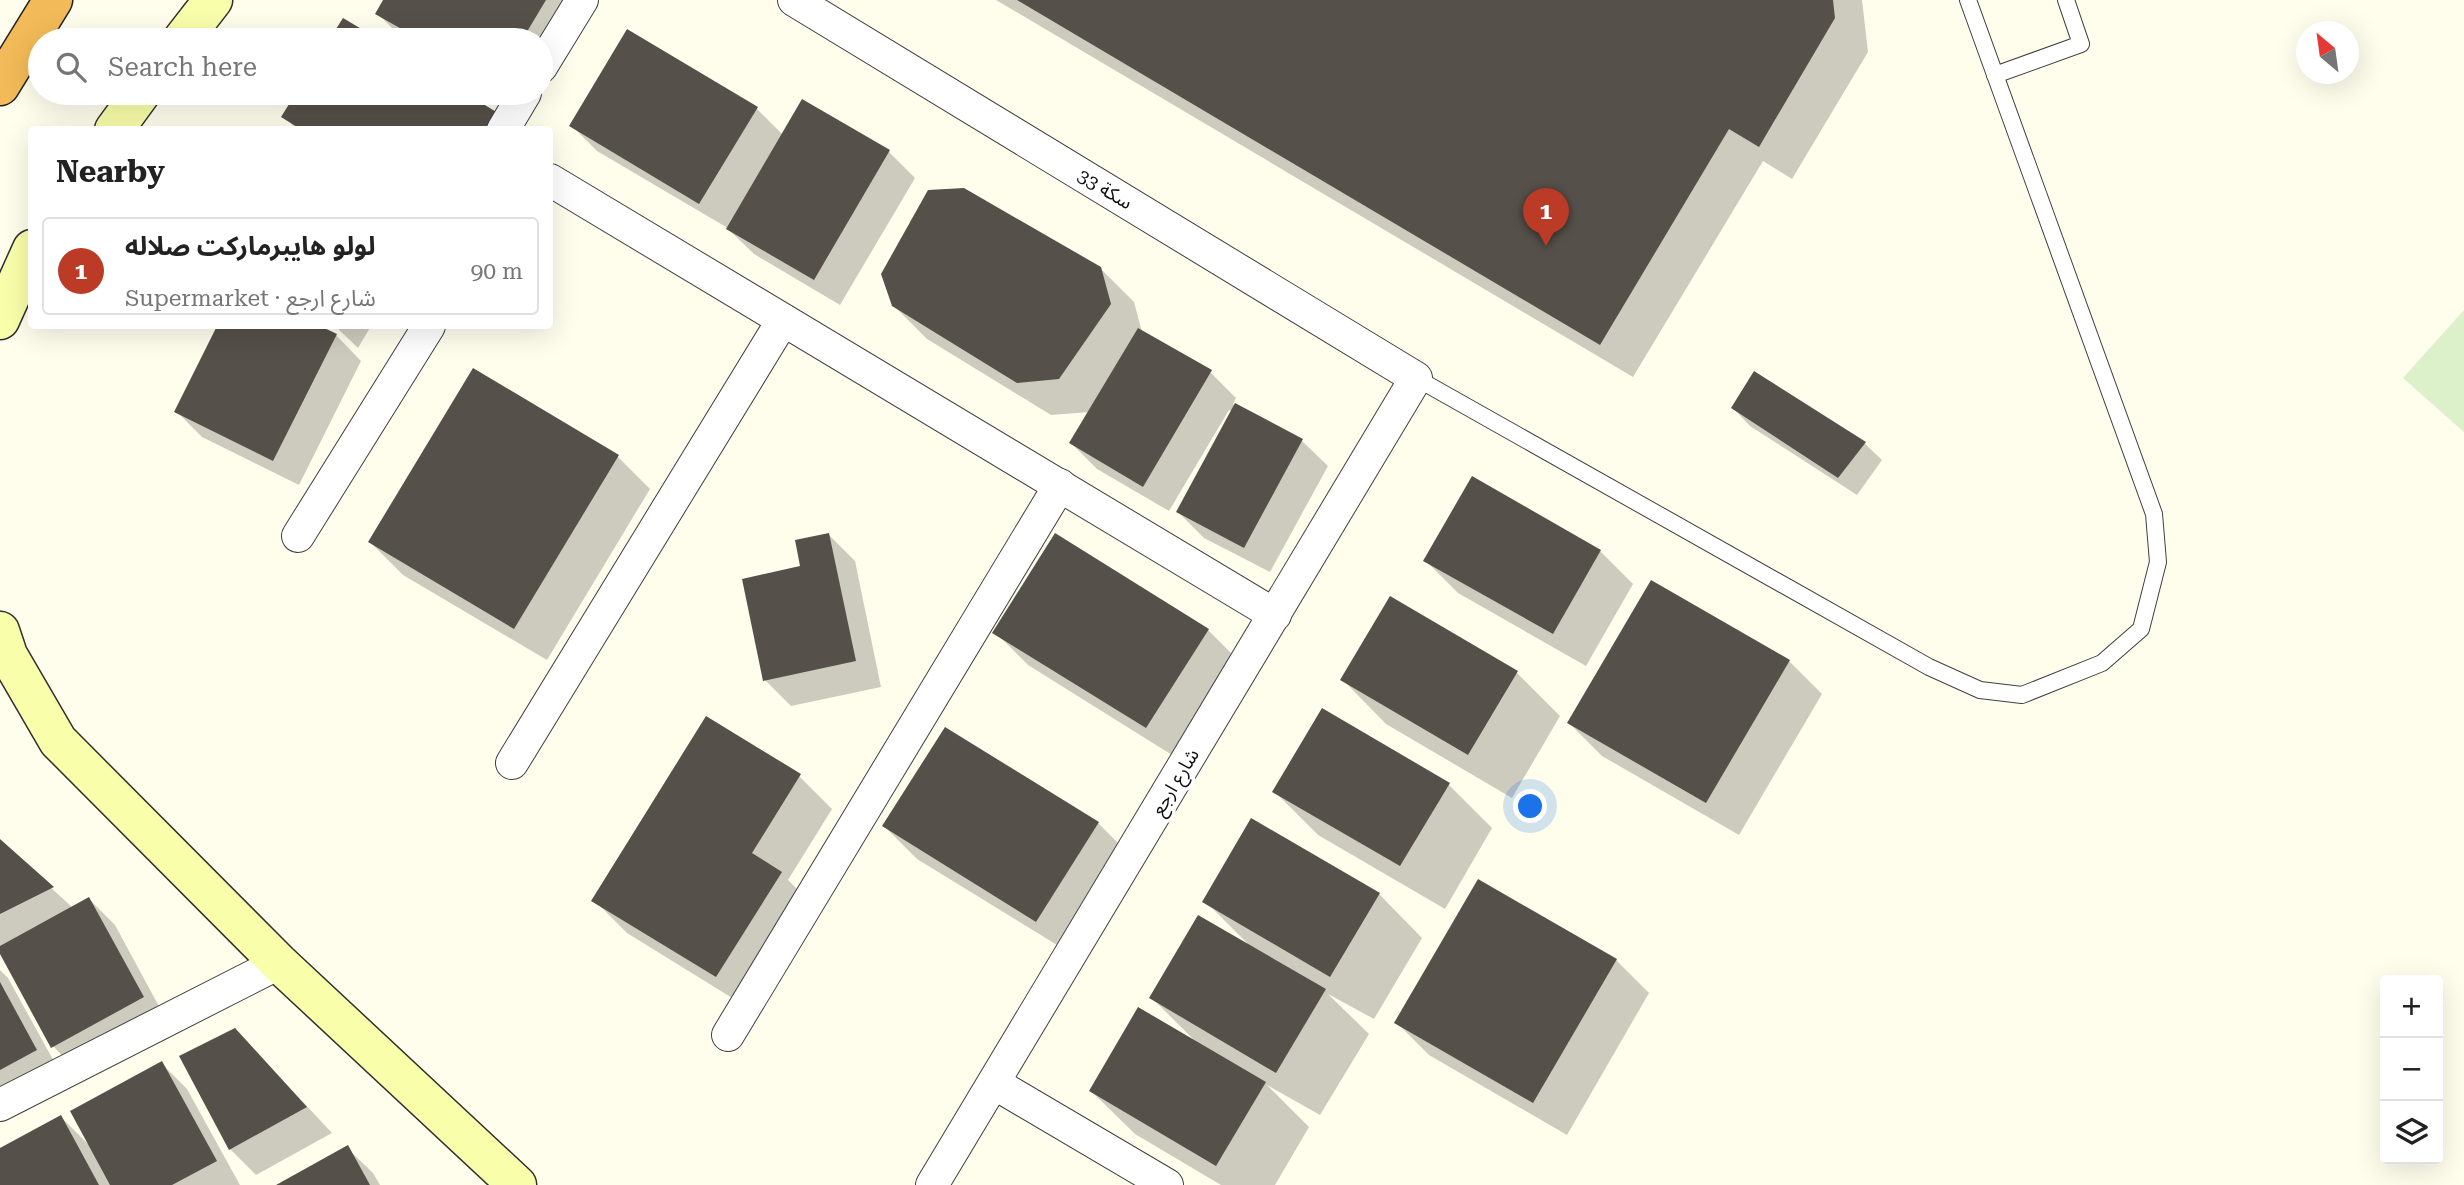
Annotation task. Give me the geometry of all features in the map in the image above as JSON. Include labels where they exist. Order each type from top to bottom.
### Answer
[{"type":"highway","points":[[36,28],[53,0]]},
{"type":"highway","points":[[0,86],[28,41]]},
{"type":"street","points":[[191,28],[213,0]]},
{"type":"street","points":[[553,47],[582,0]]},
{"type":"street","name":"سكة 33","points":[[794,0],[1416,378]]},
{"type":"street","points":[[117,126],[132,105]]},
{"type":"street","points":[[505,126],[518,105]]},
{"type":"street","points":[[553,182],[1275,615]]},
{"type":"street","points":[[0,320],[28,258]]},
{"type":"street","points":[[512,763],[783,320]]},
{"type":"street","points":[[298,536],[427,329]]},
{"type":"street","name":"شارع ارجع","points":[[932,1185],[1416,378]]},
{"type":"street","points":[[728,1035],[1060,485]]},
{"type":"street","points":[[0,631],[8,655],[58,741],[279,963],[517,1185]]},
{"type":"street","points":[[0,1105],[279,963]]},
{"type":"street","points":[[994,1083],[1167,1185]]},
{"type":"lane","points":[[1416,378],[1928,667],[1980,690],[2022,695],[2102,663],[2141,629],[2158,562],[2154,514],[1968,0]]},
{"type":"lane","points":[[1995,75],[2081,44],[2066,0]]},
{"type":"green space","points":[[2464,310],[2464,432],[2403,378]]},
{"type":"building","points":[[383,0],[546,0],[529,28],[400,28],[375,14]]},
{"type":"building","points":[[1017,0],[1833,0],[1835,18],[1759,147],[1729,129],[1600,345]]},
{"type":"building","points":[[343,18],[360,28],[337,28]]},
{"type":"building","points":[[627,29],[758,107],[699,204],[569,126]]},
{"type":"building","points":[[802,99],[890,150],[814,280],[726,229]]},
{"type":"building","points":[[288,105],[485,105],[498,113],[490,126],[296,126],[281,117]]},
{"type":"building","points":[[964,188],[1101,267],[1111,304],[1059,379],[1017,383],[892,306],[881,274],[928,190]]},
{"type":"building","points":[[1138,328],[1212,370],[1143,487],[1069,443]]},
{"type":"building","points":[[216,329],[326,329],[337,334],[273,461],[174,412]]},
{"type":"building","points":[[473,368],[619,455],[514,629],[368,542]]},
{"type":"building","points":[[1754,371],[1866,442],[1838,478],[1731,408]]},
{"type":"building","points":[[1235,403],[1303,439],[1244,548],[1176,512]]},
{"type":"building","points":[[1472,476],[1601,550],[1553,634],[1423,561]]},
{"type":"building","points":[[829,533],[856,661],[763,681],[742,579],[800,566],[795,540]]},
{"type":"building","points":[[1055,533],[1209,629],[1146,728],[992,633]]},
{"type":"building","points":[[1651,580],[1790,660],[1706,803],[1567,723]]},
{"type":"building","points":[[1390,596],[1518,671],[1468,755],[1340,680]]},
{"type":"building","points":[[1322,708],[1450,783],[1400,866],[1272,792]]},
{"type":"building","points":[[706,716],[801,774],[752,853],[782,872],[716,977],[591,901]]},
{"type":"building","points":[[945,727],[1099,822],[1036,922],[882,826]]},
{"type":"building","points":[[1251,818],[1380,893],[1330,977],[1202,902]]},
{"type":"building","points":[[0,839],[54,887],[0,914]]},
{"type":"building","points":[[1478,879],[1617,959],[1533,1103],[1394,1023]]},
{"type":"building","points":[[89,897],[144,997],[51,1048],[0,954],[0,946]]},
{"type":"building","points":[[1198,915],[1326,989],[1276,1073],[1149,998]]},
{"type":"building","points":[[0,982],[37,1050],[0,1070]]},
{"type":"building","points":[[1138,1007],[1266,1082],[1216,1166],[1089,1091]]},
{"type":"building","points":[[235,1028],[307,1107],[229,1150],[179,1056]]},
{"type":"building","points":[[162,1061],[217,1161],[172,1185],[110,1185],[70,1111]]},
{"type":"building","points":[[61,1115],[99,1185],[0,1185],[0,1148]]},
{"type":"building","points":[[348,1145],[370,1185],[276,1185]]},
{"type":"place","name":"لولو هايبرماركت صلاله","points":[[1546,246]]}]
